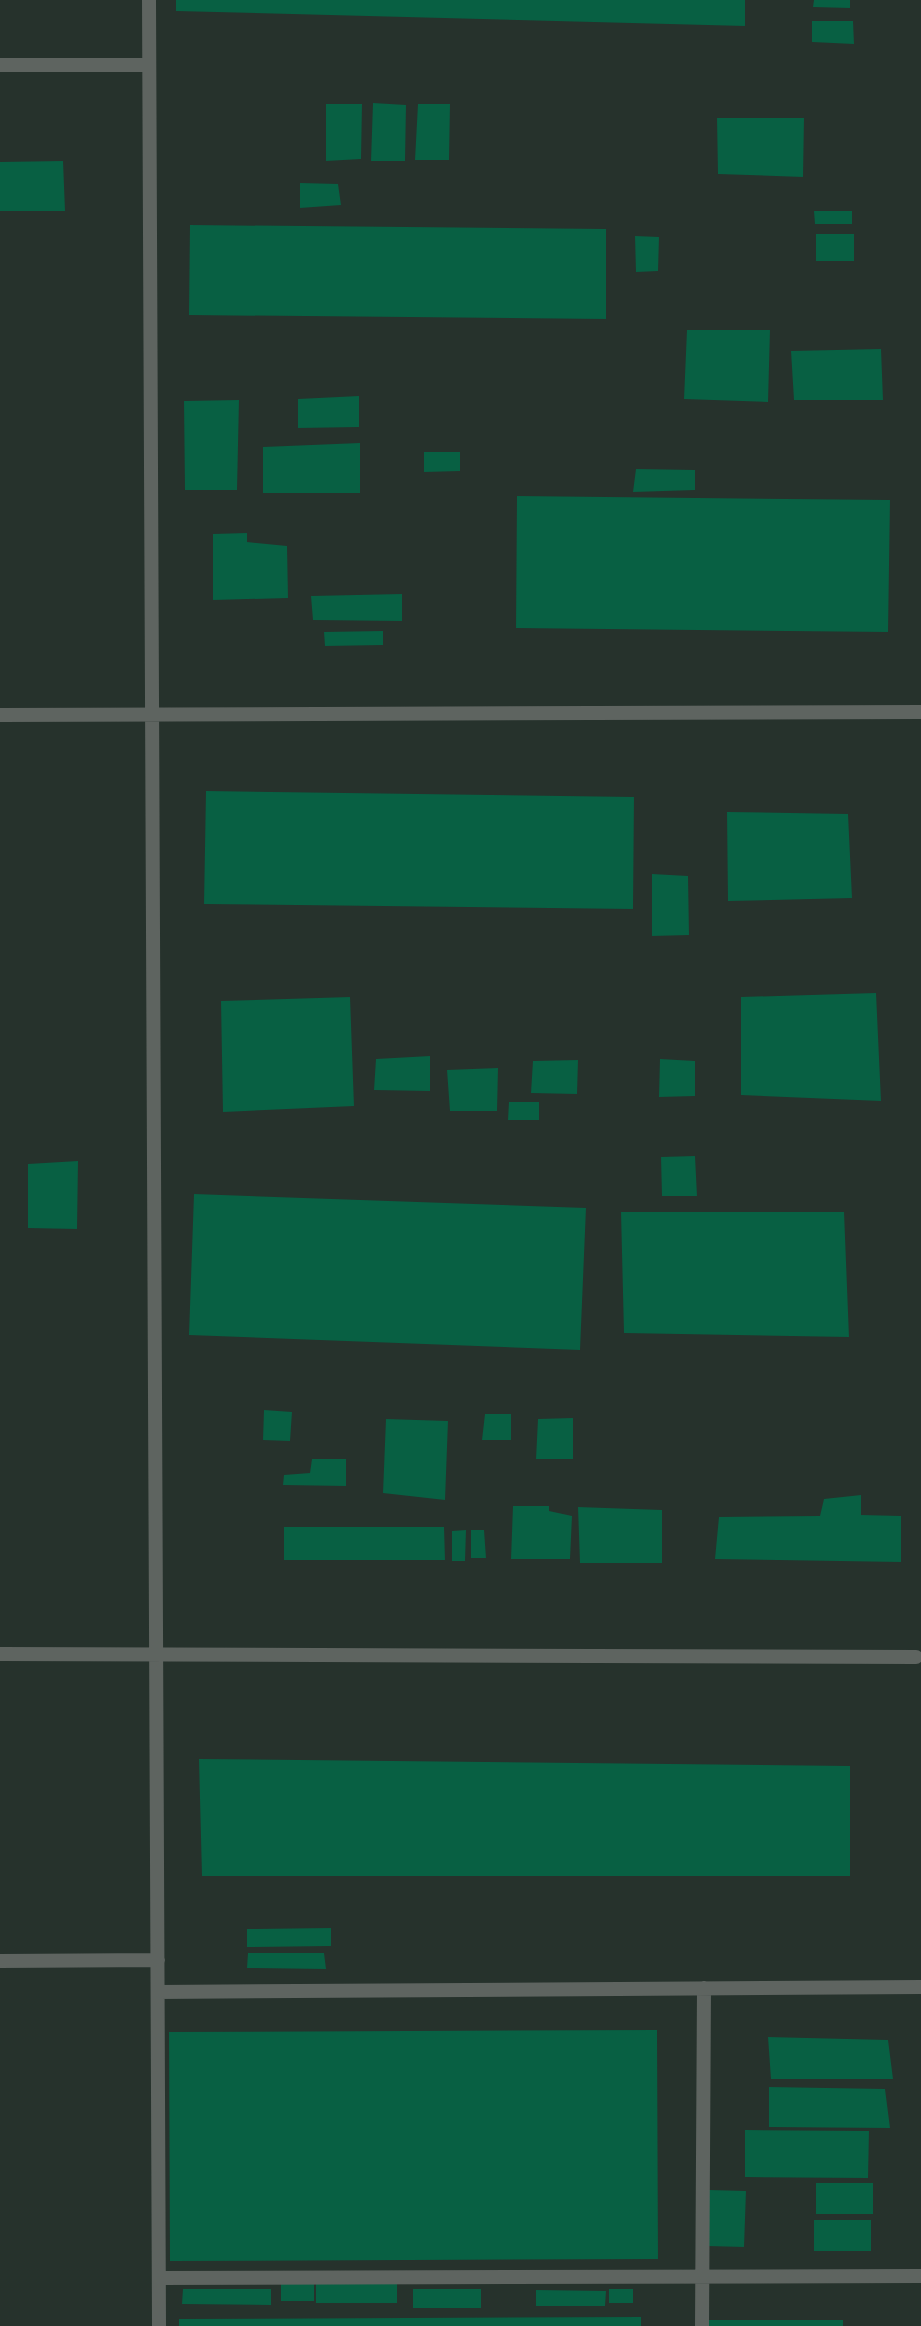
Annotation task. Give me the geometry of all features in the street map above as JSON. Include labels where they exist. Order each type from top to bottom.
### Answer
[{"type":"lane","points":[[149,0],[159,2326]]},
{"type":"lane","points":[[0,65],[149,65]]},
{"type":"lane","points":[[0,715],[921,712]]},
{"type":"lane","points":[[0,1654],[916,1657]]},
{"type":"lane","points":[[0,1961],[158,1960]]},
{"type":"lane","points":[[158,1992],[921,1987]]},
{"type":"lane","points":[[702,2326],[704,1988]]},
{"type":"lane","points":[[159,2278],[921,2276]]},
{"type":"building","points":[[176,0],[745,0],[745,26],[176,11]]},
{"type":"building","points":[[814,0],[850,0],[850,8],[813,7]]},
{"type":"building","points":[[812,21],[853,21],[854,44],[812,42]]},
{"type":"building","points":[[373,103],[406,105],[405,161],[371,161]]},
{"type":"building","points":[[326,104],[362,104],[361,159],[326,161]]},
{"type":"building","points":[[418,104],[450,104],[449,160],[415,160]]},
{"type":"building","points":[[717,118],[804,118],[803,177],[718,174]]},
{"type":"building","points":[[63,161],[65,211],[0,211],[0,162]]},
{"type":"building","points":[[300,183],[338,184],[341,205],[300,208]]},
{"type":"building","points":[[814,211],[852,211],[852,224],[815,224]]},
{"type":"building","points":[[190,225],[606,229],[606,319],[189,315]]},
{"type":"building","points":[[816,234],[854,234],[854,261],[816,261]]},
{"type":"building","points":[[635,236],[659,237],[658,271],[636,272]]},
{"type":"building","points":[[687,330],[770,330],[768,402],[684,399]]},
{"type":"building","points":[[881,349],[883,400],[794,400],[791,351]]},
{"type":"building","points":[[359,396],[359,427],[298,428],[298,399]]},
{"type":"building","points":[[239,400],[237,490],[185,490],[184,401]]},
{"type":"building","points":[[360,443],[360,493],[263,493],[263,447]]},
{"type":"building","points":[[424,452],[460,452],[460,471],[424,472]]},
{"type":"building","points":[[636,469],[695,470],[695,490],[633,492]]},
{"type":"building","points":[[517,496],[890,500],[888,632],[516,628]]},
{"type":"building","points":[[247,533],[247,542],[287,546],[288,598],[213,600],[213,534]]},
{"type":"building","points":[[402,594],[402,621],[313,620],[311,596]]},
{"type":"building","points":[[383,631],[383,645],[325,646],[324,632]]},
{"type":"building","points":[[206,791],[634,797],[633,909],[204,904]]},
{"type":"building","points":[[727,812],[848,814],[852,898],[728,901]]},
{"type":"building","points":[[652,874],[688,876],[689,935],[652,936]]},
{"type":"building","points":[[876,993],[881,1101],[741,1095],[741,997]]},
{"type":"building","points":[[350,997],[354,1106],[223,1112],[221,1001]]},
{"type":"building","points":[[430,1056],[430,1091],[374,1090],[376,1059]]},
{"type":"building","points":[[660,1059],[695,1061],[695,1096],[659,1097]]},
{"type":"building","points":[[578,1060],[577,1094],[531,1093],[533,1061]]},
{"type":"building","points":[[498,1068],[497,1111],[450,1111],[447,1070]]},
{"type":"building","points":[[509,1102],[539,1102],[539,1120],[508,1120]]},
{"type":"building","points":[[695,1156],[697,1196],[662,1196],[661,1157]]},
{"type":"building","points":[[78,1161],[77,1229],[28,1228],[28,1164]]},
{"type":"building","points":[[194,1194],[586,1208],[580,1350],[189,1335]]},
{"type":"building","points":[[621,1212],[844,1212],[849,1337],[624,1333]]},
{"type":"building","points":[[264,1410],[292,1412],[290,1441],[263,1440]]},
{"type":"building","points":[[485,1414],[511,1414],[511,1440],[482,1440]]},
{"type":"building","points":[[573,1418],[573,1459],[536,1459],[538,1419]]},
{"type":"building","points":[[386,1419],[448,1421],[445,1500],[383,1493]]},
{"type":"building","points":[[312,1459],[346,1459],[346,1486],[283,1485],[284,1475],[310,1473]]},
{"type":"building","points":[[861,1495],[861,1515],[901,1516],[901,1562],[715,1559],[719,1517],[820,1516],[824,1499]]},
{"type":"building","points":[[513,1506],[549,1506],[549,1511],[572,1516],[570,1559],[511,1559]]},
{"type":"building","points":[[578,1507],[662,1510],[662,1563],[580,1563]]},
{"type":"building","points":[[284,1527],[444,1527],[445,1560],[284,1560]]},
{"type":"building","points":[[466,1530],[465,1561],[452,1561],[452,1531]]},
{"type":"building","points":[[471,1530],[484,1530],[486,1558],[471,1558]]},
{"type":"building","points":[[199,1759],[850,1766],[850,1876],[202,1876]]},
{"type":"building","points":[[331,1928],[331,1946],[247,1947],[247,1929]]},
{"type":"building","points":[[248,1953],[324,1953],[326,1969],[247,1968]]},
{"type":"building","points":[[657,2030],[658,2259],[170,2261],[169,2032]]},
{"type":"building","points":[[768,2037],[888,2040],[893,2079],[771,2079]]},
{"type":"building","points":[[769,2087],[885,2089],[890,2128],[769,2127]]},
{"type":"building","points":[[745,2130],[869,2131],[868,2178],[745,2177]]},
{"type":"building","points":[[816,2183],[873,2183],[873,2214],[816,2214]]},
{"type":"building","points":[[709,2190],[746,2191],[744,2247],[707,2246]]},
{"type":"building","points":[[814,2220],[871,2220],[871,2251],[814,2251]]},
{"type":"building","points":[[281,2284],[314,2284],[314,2301],[281,2301]]},
{"type":"building","points":[[316,2284],[397,2284],[397,2303],[316,2303]]},
{"type":"building","points":[[183,2289],[271,2289],[271,2305],[182,2304]]},
{"type":"building","points":[[413,2289],[481,2289],[481,2308],[413,2308]]},
{"type":"building","points":[[609,2289],[633,2289],[633,2303],[609,2303]]},
{"type":"building","points":[[536,2290],[606,2291],[605,2306],[536,2306]]},
{"type":"building","points":[[641,2317],[641,2326],[179,2326],[179,2319]]},
{"type":"building","points":[[708,2320],[843,2320],[843,2326],[708,2326]]}]
